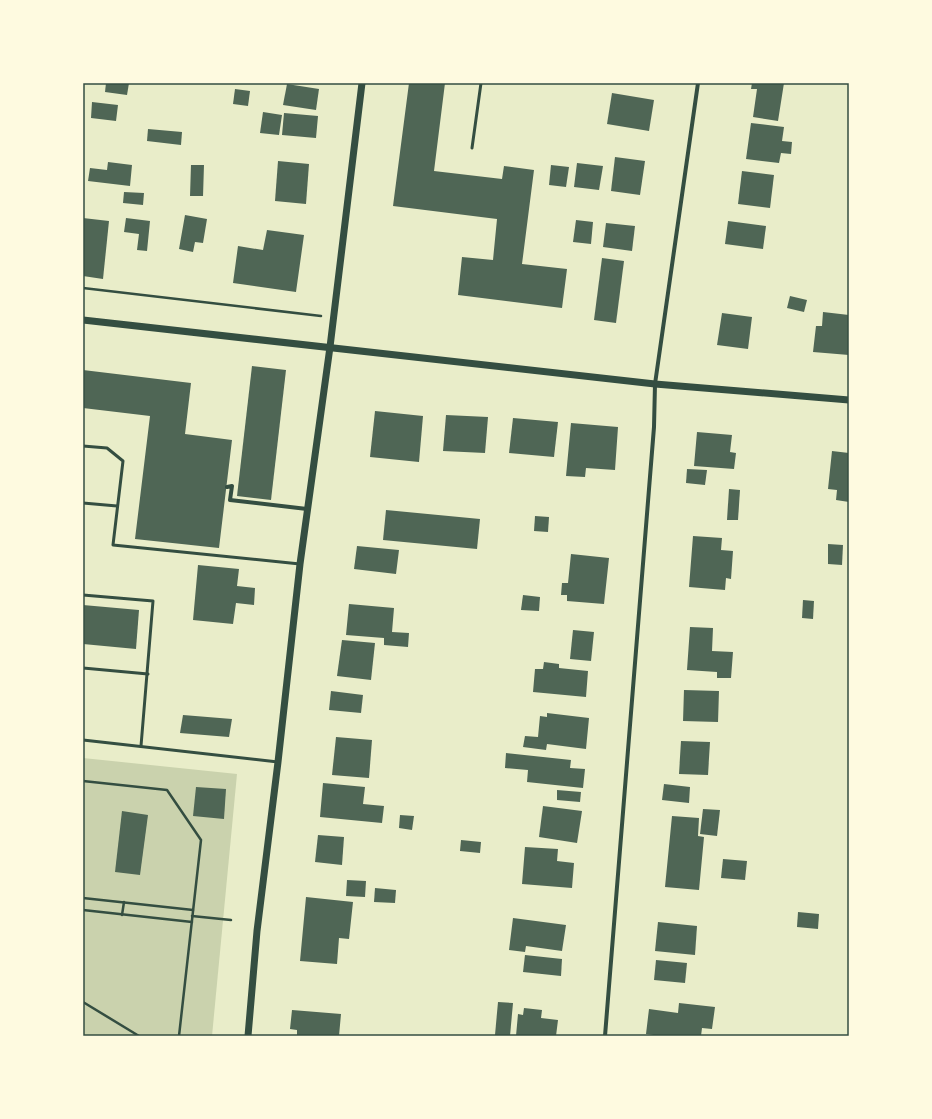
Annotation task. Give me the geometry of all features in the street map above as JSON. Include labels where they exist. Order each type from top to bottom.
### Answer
[{"type":"street","points":[[248,1036],[257,931],[300,564],[330,347],[362,83]]},
{"type":"street","points":[[605,1036],[654,435],[655,384],[698,83]]},
{"type":"street","points":[[83,320],[655,384],[849,400]]},
{"type":"street","points":[[226,487],[232,486],[230,500],[307,509]]},
{"type":"lane","points":[[472,148],[481,83]]},
{"type":"lane","points":[[83,446],[107,448],[123,461],[113,545],[300,564]]},
{"type":"lane","points":[[83,504],[118,506]]},
{"type":"lane","points":[[83,595],[153,601],[141,746]]},
{"type":"lane","points":[[83,668],[148,674]]},
{"type":"lane","points":[[83,740],[278,762]]},
{"type":"path","points":[[83,288],[333,318]]},
{"type":"path","points":[[83,781],[167,790],[201,840],[179,1036]]},
{"type":"path","points":[[83,898],[193,910]]},
{"type":"path","points":[[122,914],[124,902]]},
{"type":"path","points":[[83,910],[192,922]]},
{"type":"path","points":[[192,916],[231,920]]},
{"type":"path","points":[[83,1002],[138,1036]]},
{"type":"green space","points":[[83,758],[237,774],[212,1036],[83,1036]]},
{"type":"building","points":[[106,83],[129,83],[127,95],[105,92]]},
{"type":"building","points":[[409,83],[445,83],[434,171],[502,179],[504,166],[534,170],[522,264],[567,269],[562,308],[458,295],[462,257],[493,260],[497,219],[393,206]]},
{"type":"building","points":[[752,83],[784,83],[778,121],[753,117],[757,89],[751,89]]},
{"type":"building","points":[[287,84],[319,89],[316,110],[283,105]]},
{"type":"building","points":[[235,89],[250,91],[248,106],[233,104]]},
{"type":"building","points":[[612,93],[654,100],[649,131],[607,124]]},
{"type":"building","points":[[92,102],[118,105],[116,121],[91,118]]},
{"type":"building","points":[[263,112],[282,115],[279,135],[260,133]]},
{"type":"building","points":[[284,113],[318,116],[316,138],[282,135]]},
{"type":"building","points":[[751,123],[784,127],[782,141],[792,142],[791,154],[781,153],[779,163],[746,159]]},
{"type":"building","points":[[148,129],[182,132],[181,145],[147,141]]},
{"type":"building","points":[[615,157],[645,161],[640,195],[611,191]]},
{"type":"building","points":[[278,161],[309,164],[306,204],[275,201]]},
{"type":"building","points":[[108,162],[132,165],[130,186],[88,181],[90,168],[107,170]]},
{"type":"building","points":[[577,163],[603,166],[599,190],[574,187]]},
{"type":"building","points":[[191,165],[204,165],[203,196],[190,196]]},
{"type":"building","points":[[551,165],[569,167],[566,187],[549,185]]},
{"type":"building","points":[[742,171],[774,175],[770,208],[738,204]]},
{"type":"building","points":[[124,192],[144,193],[143,205],[123,203]]},
{"type":"building","points":[[185,215],[207,219],[203,243],[195,242],[193,252],[179,249]]},
{"type":"building","points":[[83,218],[109,221],[103,279],[83,276]]},
{"type":"building","points":[[126,218],[150,221],[147,251],[137,250],[139,234],[124,232]]},
{"type":"building","points":[[576,220],[593,222],[591,244],[573,242]]},
{"type":"building","points":[[728,221],[766,226],[763,249],[725,244]]},
{"type":"building","points":[[606,223],[635,226],[632,251],[603,247]]},
{"type":"building","points":[[267,230],[304,235],[296,292],[233,283],[238,246],[263,250]]},
{"type":"building","points":[[602,258],[624,261],[616,323],[594,320]]},
{"type":"building","points":[[790,296],[807,300],[804,312],[787,308]]},
{"type":"building","points":[[823,312],[849,315],[849,355],[813,352],[816,326],[822,326]]},
{"type":"building","points":[[722,313],[752,317],[748,349],[717,345]]},
{"type":"building","points":[[252,366],[286,370],[271,500],[237,496]]},
{"type":"building","points":[[83,370],[191,383],[185,434],[232,440],[219,548],[135,539],[150,416],[83,408]]},
{"type":"building","points":[[375,411],[423,416],[419,462],[370,457]]},
{"type":"building","points":[[446,415],[488,417],[485,453],[443,451]]},
{"type":"building","points":[[513,418],[558,422],[554,457],[509,453]]},
{"type":"building","points":[[571,423],[618,427],[615,470],[586,468],[585,477],[566,476]]},
{"type":"building","points":[[697,432],[732,435],[730,452],[736,453],[734,469],[694,466]]},
{"type":"building","points":[[832,451],[849,453],[849,502],[836,500],[837,490],[828,489]]},
{"type":"building","points":[[687,469],[707,470],[705,485],[686,483]]},
{"type":"building","points":[[729,489],[740,490],[738,520],[727,520]]},
{"type":"building","points":[[386,510],[480,519],[477,549],[383,540]]},
{"type":"building","points":[[535,516],[549,517],[548,532],[534,531]]},
{"type":"building","points":[[693,536],[722,538],[721,550],[733,551],[731,579],[726,578],[725,590],[689,587]]},
{"type":"building","points":[[828,544],[843,545],[842,565],[828,564]]},
{"type":"building","points":[[357,546],[399,550],[396,574],[354,569]]},
{"type":"building","points":[[571,554],[609,558],[604,604],[567,601],[567,595],[561,595],[562,583],[568,583]]},
{"type":"building","points":[[198,565],[239,569],[237,586],[255,588],[254,605],[236,603],[233,624],[193,620]]},
{"type":"building","points":[[523,595],[540,597],[539,611],[521,610]]},
{"type":"building","points":[[803,600],[814,601],[813,619],[802,618]]},
{"type":"building","points":[[349,604],[394,608],[392,632],[409,633],[408,647],[384,645],[384,638],[346,635]]},
{"type":"building","points":[[83,605],[139,610],[136,649],[83,644]]},
{"type":"building","points":[[690,627],[713,628],[712,651],[733,652],[731,678],[717,678],[717,672],[687,670]]},
{"type":"building","points":[[573,630],[594,632],[591,661],[570,659]]},
{"type":"building","points":[[342,640],[375,643],[371,680],[337,676]]},
{"type":"building","points":[[544,662],[559,664],[559,668],[588,671],[586,697],[533,692],[535,669],[543,669]]},
{"type":"building","points":[[684,690],[719,691],[718,722],[683,721]]},
{"type":"building","points":[[331,691],[363,695],[361,713],[329,710]]},
{"type":"building","points":[[547,713],[589,718],[586,749],[547,744],[546,750],[523,747],[525,736],[538,737],[540,716],[547,717]]},
{"type":"building","points":[[183,715],[232,719],[229,737],[180,733]]},
{"type":"building","points":[[336,737],[372,740],[369,778],[332,775]]},
{"type":"building","points":[[681,741],[710,742],[708,775],[679,774]]},
{"type":"building","points":[[506,753],[571,760],[570,768],[585,769],[583,788],[527,782],[528,770],[505,768]]},
{"type":"building","points":[[323,783],[365,787],[363,804],[384,806],[382,823],[320,817]]},
{"type":"building","points":[[664,784],[690,787],[689,803],[662,800]]},
{"type":"building","points":[[196,787],[226,789],[224,819],[193,816]]},
{"type":"building","points":[[557,790],[581,792],[580,802],[557,800]]},
{"type":"building","points":[[543,806],[582,811],[577,843],[539,837]]},
{"type":"building","points":[[703,809],[720,810],[717,836],[700,834]]},
{"type":"building","points":[[122,811],[148,815],[140,875],[115,872]]},
{"type":"building","points":[[400,815],[414,816],[412,830],[399,828]]},
{"type":"building","points":[[672,816],[699,818],[698,836],[704,837],[699,890],[665,887]]},
{"type":"building","points":[[318,835],[344,837],[342,865],[315,862]]},
{"type":"building","points":[[461,840],[481,842],[480,853],[460,851]]},
{"type":"building","points":[[525,847],[558,849],[557,861],[574,863],[572,888],[522,884]]},
{"type":"building","points":[[723,859],[747,861],[745,880],[721,878]]},
{"type":"building","points":[[347,880],[366,881],[365,897],[346,896]]},
{"type":"building","points":[[375,888],[396,890],[395,903],[374,902]]},
{"type":"building","points":[[306,897],[353,902],[349,939],[339,938],[337,964],[300,961]]},
{"type":"building","points":[[798,912],[819,914],[818,929],[797,927]]},
{"type":"building","points":[[513,918],[566,925],[562,951],[526,946],[525,952],[509,950]]},
{"type":"building","points":[[658,922],[697,926],[695,955],[655,951]]},
{"type":"building","points":[[525,955],[562,959],[561,976],[523,972]]},
{"type":"building","points":[[656,960],[687,963],[685,983],[654,980]]},
{"type":"building","points":[[498,1002],[513,1003],[510,1036],[495,1035]]},
{"type":"building","points":[[679,1003],[715,1007],[712,1029],[702,1028],[701,1036],[661,1036],[646,1034],[649,1009],[678,1013]]},
{"type":"building","points":[[524,1008],[542,1010],[541,1018],[558,1020],[556,1036],[516,1036],[518,1014],[523,1015]]},
{"type":"building","points":[[292,1010],[341,1014],[339,1036],[297,1036],[297,1030],[290,1029]]}]
